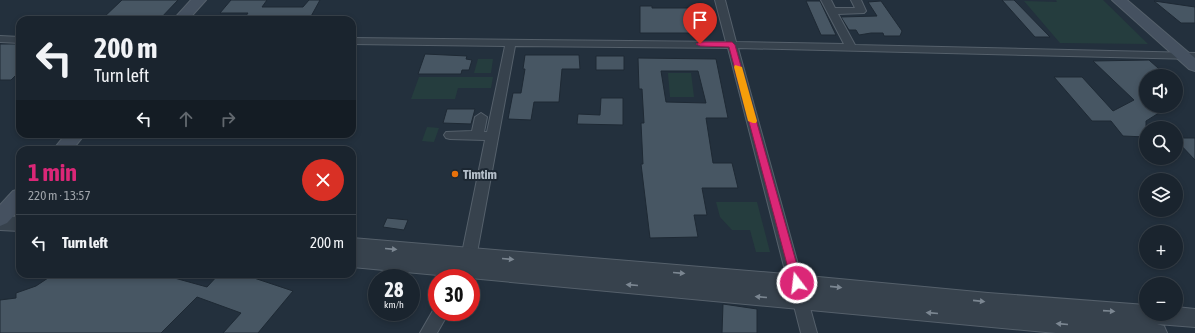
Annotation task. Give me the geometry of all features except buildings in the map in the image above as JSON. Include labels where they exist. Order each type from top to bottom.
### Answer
[{"type":"main road","points":[[184,16],[199,0]]},
{"type":"main road","points":[[193,16],[207,0]]},
{"type":"main road","points":[[1119,0],[1191,55]]},
{"type":"main road","points":[[1133,0],[1191,55],[1195,66]]},
{"type":"main road","points":[[66,146],[72,138]]},
{"type":"main road","points":[[76,146],[84,138]]},
{"type":"main road","points":[[8,222],[16,205]]},
{"type":"street","points":[[720,0],[800,292],[809,333]]},
{"type":"street","points":[[826,0],[851,48]]},
{"type":"street","points":[[832,11],[861,11],[856,0]]},
{"type":"street","points":[[0,39],[16,40]]},
{"type":"street","points":[[356,41],[732,45],[1191,55]]},
{"type":"street","points":[[465,268],[511,42]]},
{"type":"street","points":[[477,136],[481,117]]},
{"type":"street","points":[[450,136],[492,136]]},
{"type":"street","points":[[356,246],[465,268]]},
{"type":"street","points":[[356,259],[800,292],[988,302],[1139,313]]},
{"type":"street","points":[[800,292],[1156,333]]},
{"type":"street","points":[[1183,317],[1195,318]]},
{"type":"street","points":[[428,333],[435,321]]},
{"type":"green space","points":[[1056,0],[1103,0],[1148,44],[1060,43],[1024,1],[1057,2]]},
{"type":"green space","points":[[478,59],[493,59],[491,73],[474,73]]},
{"type":"green space","points":[[668,73],[691,73],[694,97],[670,97]]},
{"type":"green space","points":[[419,77],[493,77],[491,88],[458,88],[455,99],[411,99]]},
{"type":"green space","points":[[427,127],[439,128],[434,142],[422,141]]},
{"type":"green space","points":[[716,202],[757,202],[770,252],[756,252],[750,230],[732,230],[720,217]]},
{"type":"slow traffic","points":[[738,67],[753,121]]},
{"type":"place","name":"Timtim","points":[[455,174]]},
{"type":"route","points":[[700,44],[732,45],[797,283]]}]
